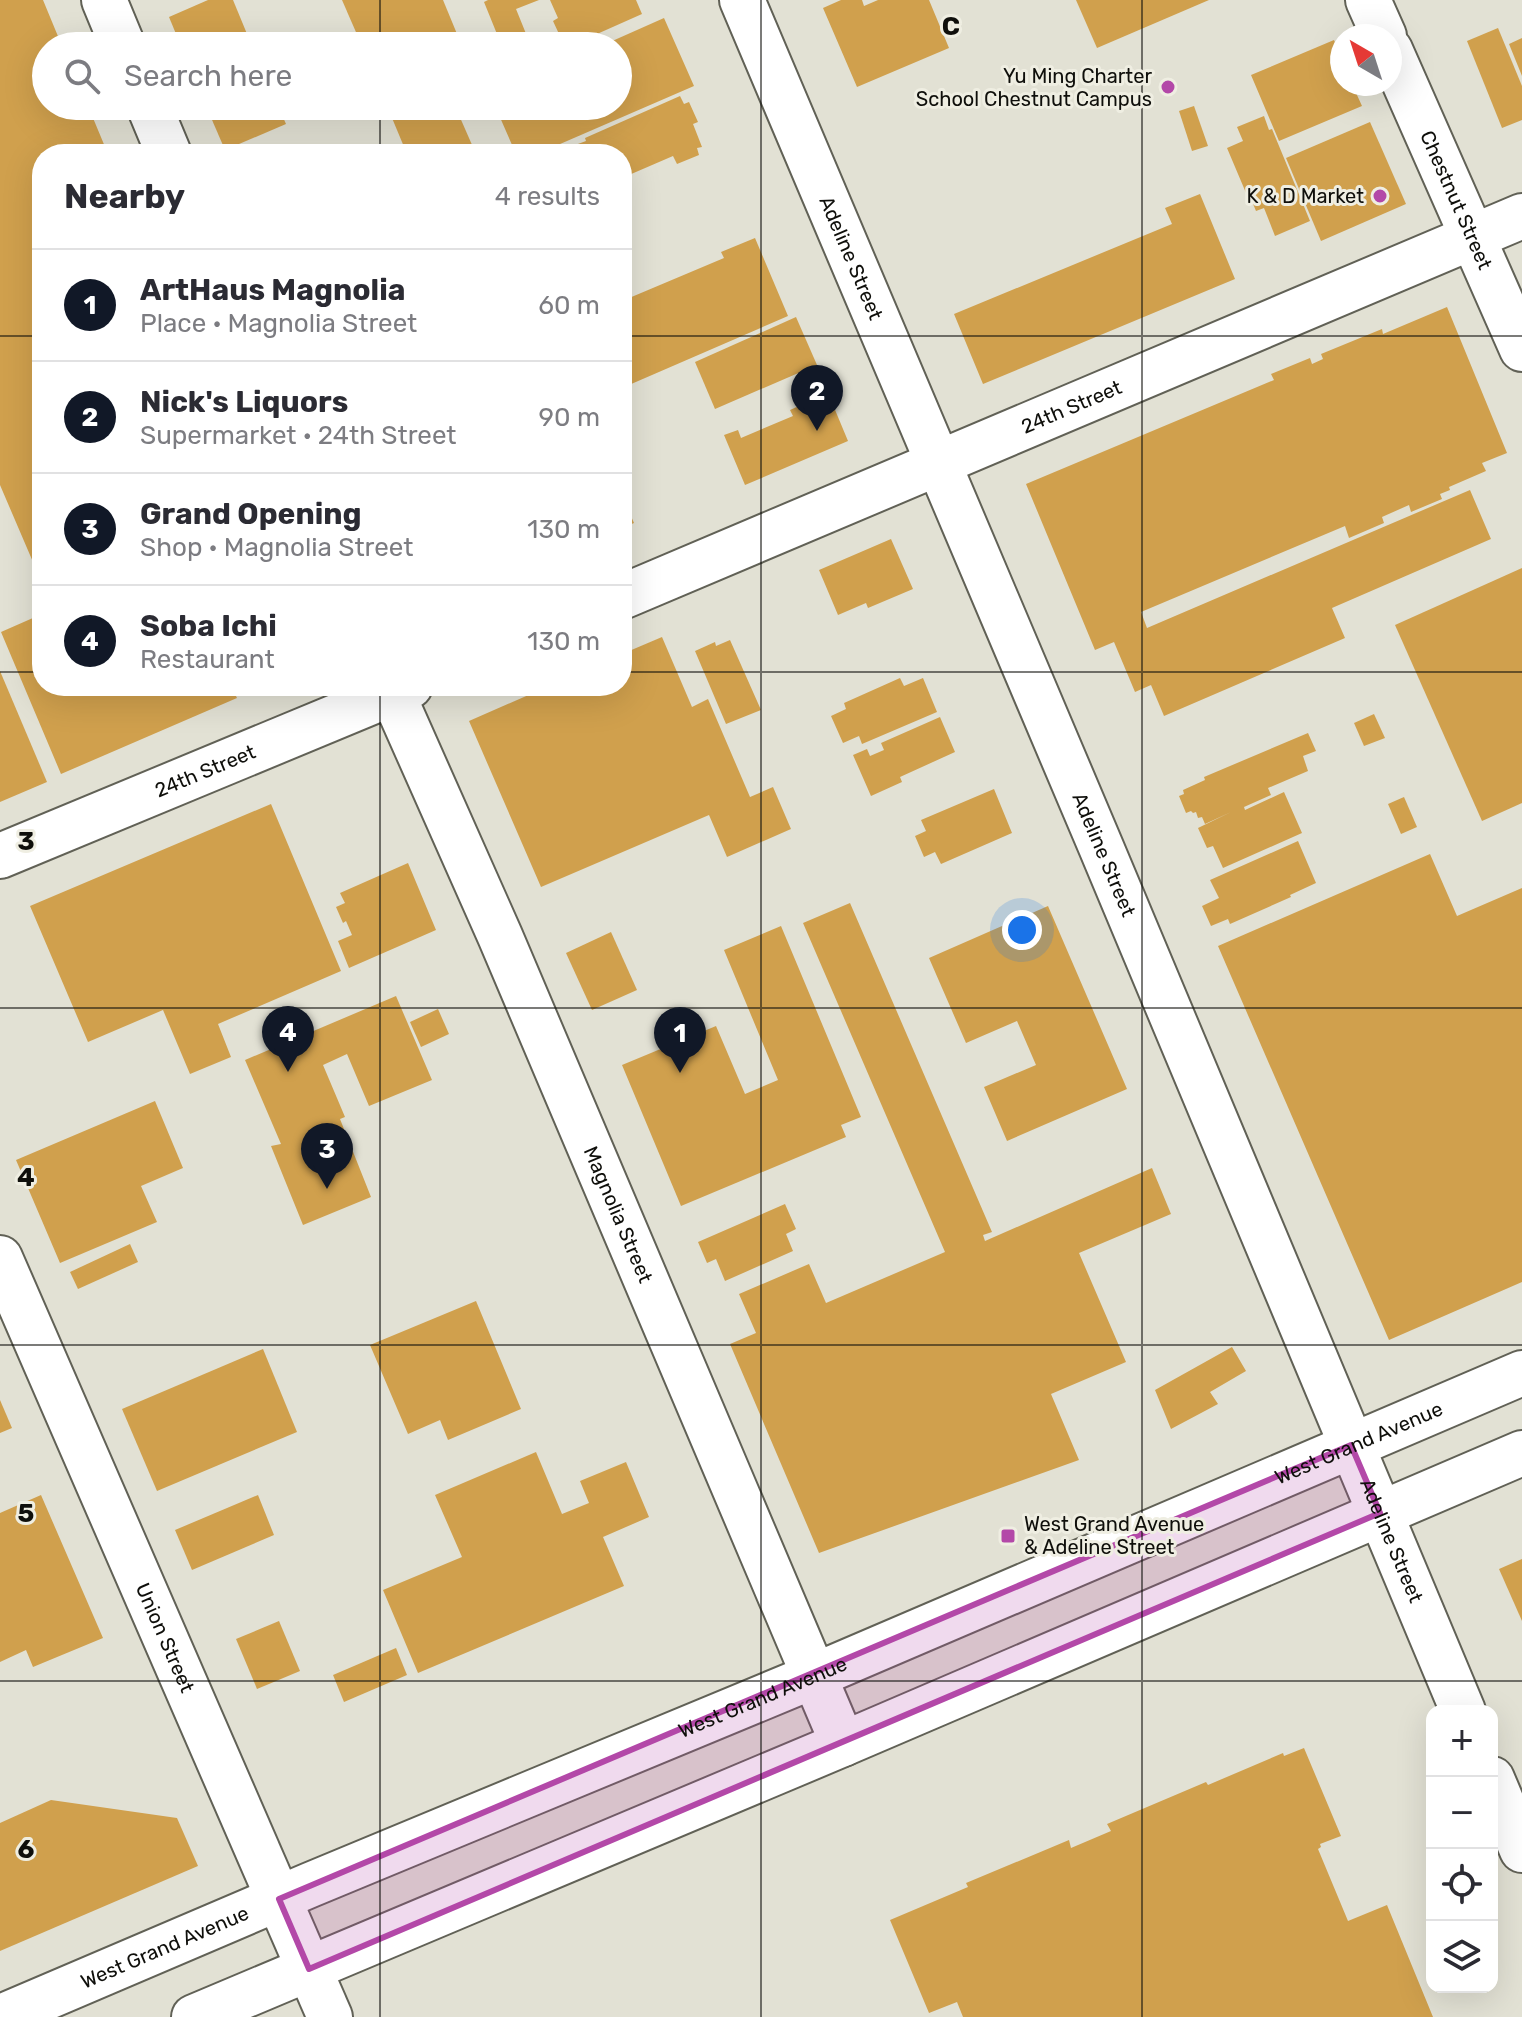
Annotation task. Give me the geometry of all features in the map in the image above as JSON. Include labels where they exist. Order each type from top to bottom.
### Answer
[{"type":"main road","points":[[104,0],[117,32]]},
{"type":"main road","name":"Adeline Street","points":[[742,0],[1460,1705]]},
{"type":"main road","points":[[1368,0],[1379,24]]},
{"type":"main road","name":"Chestnut Street","points":[[1402,77],[1522,349]]},
{"type":"main road","points":[[155,120],[165,144]]},
{"type":"main road","name":"24th Street","points":[[632,593],[1522,216]]},
{"type":"main road","name":"24th Street","points":[[0,856],[378,696]]},
{"type":"main road","name":"Magnolia Street","points":[[400,696],[843,1744]]},
{"type":"main road","name":"Union Street","points":[[0,1258],[330,2017]]},
{"type":"main road","name":"West Grand Avenue","points":[[1,2017],[814,1676],[1522,1373]]},
{"type":"main road","points":[[194,2017],[843,1744],[1522,1453]]},
{"type":"main road","points":[[1498,1793],[1522,1850]]},
{"type":"highlighted area","points":[[1351,1445],[1380,1513],[309,1969],[279,1899]]},
{"type":"building","points":[[0,0],[43,0],[56,32],[32,32],[32,120],[94,120],[104,144],[32,144],[32,560],[0,485]]},
{"type":"building","points":[[208,0],[233,0],[246,32],[175,32],[169,17]]},
{"type":"building","points":[[342,0],[443,0],[456,32],[356,32]]},
{"type":"building","points":[[539,0],[516,9],[525,32],[496,32],[484,2]]},
{"type":"building","points":[[550,0],[636,0],[642,14],[602,32],[558,32],[553,21],[558,18]]},
{"type":"building","points":[[841,0],[862,0],[864,6],[878,0],[929,0],[949,48],[857,87],[823,8]]},
{"type":"building","points":[[1076,0],[1209,0],[1097,48]]},
{"type":"building","points":[[664,18],[694,86],[632,113],[632,32]]},
{"type":"building","points":[[1498,28],[1522,86],[1522,120],[1502,128],[1467,41]]},
{"type":"building","points":[[1522,38],[1522,76],[1509,44]]},
{"type":"building","points":[[1330,42],[1330,96],[1357,96],[1362,106],[1279,141],[1251,75]]},
{"type":"building","points":[[680,96],[684,104],[689,102],[698,122],[693,124],[702,147],[697,148],[699,155],[677,164],[673,156],[632,174],[632,144],[578,144],[586,141],[585,138],[632,120],[632,117]]},
{"type":"building","points":[[1194,106],[1208,146],[1192,151],[1179,111]]},
{"type":"building","points":[[1264,116],[1310,221],[1275,236],[1264,208],[1256,211],[1249,200],[1227,148],[1243,141],[1237,127]]},
{"type":"building","points":[[212,120],[284,120],[286,124],[239,144],[222,144]]},
{"type":"building","points":[[393,120],[461,120],[472,144],[403,144]]},
{"type":"building","points":[[501,120],[616,120],[560,144],[512,144]]},
{"type":"building","points":[[1370,122],[1406,204],[1321,241],[1286,158]]},
{"type":"building","points":[[1200,194],[1235,279],[983,384],[954,314],[1172,224],[1165,208]]},
{"type":"building","points":[[755,238],[788,316],[632,384],[632,297],[724,258],[721,252]]},
{"type":"building","points":[[1447,307],[1507,453],[1482,463],[1486,471],[1449,487],[1450,490],[1440,494],[1442,499],[1411,512],[1409,505],[1382,517],[1384,523],[1349,538],[1345,526],[1141,612],[1147,628],[1470,490],[1491,539],[1332,608],[1345,638],[1164,716],[1151,685],[1135,692],[1114,642],[1095,650],[1026,484],[1274,380],[1271,374],[1310,358],[1312,364],[1323,359],[1321,354],[1382,329],[1383,334]]},
{"type":"building","points":[[796,317],[817,365],[715,409],[695,362]]},
{"type":"building","points":[[828,393],[848,441],[745,485],[724,435],[738,430],[741,438],[793,416],[790,410]]},
{"type":"building","points":[[891,539],[913,589],[868,608],[866,603],[838,615],[819,570]]},
{"type":"building","points":[[1522,568],[1522,803],[1482,821],[1395,625]]},
{"type":"building","points":[[32,618],[32,696],[237,698],[61,774],[1,632]]},
{"type":"building","points":[[662,637],[692,707],[708,699],[750,797],[773,787],[791,829],[727,857],[709,815],[541,887],[469,721],[526,696],[632,696],[632,650]]},
{"type":"building","points":[[730,640],[761,710],[726,724],[695,651],[715,642],[716,646]]},
{"type":"building","points":[[0,671],[47,782],[0,802]]},
{"type":"building","points":[[900,678],[904,686],[923,678],[937,712],[862,744],[859,736],[843,743],[831,716],[846,709],[844,703]]},
{"type":"building","points":[[1374,714],[1385,738],[1364,746],[1354,723]]},
{"type":"building","points":[[940,717],[955,752],[900,777],[902,782],[871,796],[853,755],[867,749],[870,756],[884,750],[881,743]]},
{"type":"building","points":[[1308,733],[1316,751],[1303,756],[1308,771],[1268,788],[1271,795],[1244,807],[1245,810],[1284,792],[1302,833],[1223,868],[1213,846],[1207,848],[1198,828],[1231,812],[1205,824],[1196,812],[1186,813],[1179,796],[1184,794],[1183,790],[1205,780],[1204,777]]},
{"type":"building","points":[[994,789],[1012,833],[941,864],[935,852],[924,857],[915,836],[926,831],[921,820]]},
{"type":"building","points":[[1404,797],[1417,827],[1401,834],[1388,804]]},
{"type":"building","points":[[271,804],[341,971],[218,1024],[231,1057],[190,1074],[163,1010],[88,1042],[30,906]]},
{"type":"building","points":[[1298,841],[1316,883],[1230,924],[1228,919],[1211,926],[1202,906],[1219,898],[1210,880]]},
{"type":"building","points":[[1430,854],[1457,916],[1522,888],[1522,1282],[1389,1340],[1218,946]]},
{"type":"building","points":[[408,863],[436,930],[349,968],[338,941],[352,935],[336,907],[345,903],[340,893]]},
{"type":"building","points":[[850,903],[992,1232],[983,1235],[985,1241],[1152,1168],[1171,1214],[1079,1253],[1126,1362],[1051,1394],[1079,1460],[819,1553],[730,1344],[756,1333],[739,1294],[809,1264],[826,1303],[945,1252],[803,923]]},
{"type":"building","points":[[1048,906],[1127,1089],[1007,1141],[984,1087],[1036,1065],[1017,1021],[966,1043],[929,958]]},
{"type":"building","points":[[781,926],[861,1117],[841,1125],[846,1137],[681,1206],[622,1065],[716,1026],[745,1094],[778,1080],[724,950]]},
{"type":"building","points":[[611,932],[637,990],[592,1010],[566,953]]},
{"type":"building","points":[[396,996],[432,1080],[369,1106],[347,1054],[323,1065],[345,1117],[340,1119],[371,1197],[303,1225],[271,1146],[281,1144],[245,1060]]},
{"type":"building","points":[[438,1009],[449,1034],[421,1047],[410,1022]]},
{"type":"building","points":[[155,1101],[183,1168],[141,1186],[157,1222],[60,1263],[16,1160]]},
{"type":"building","points":[[785,1204],[796,1229],[786,1234],[793,1251],[725,1281],[716,1259],[707,1263],[698,1242]]},
{"type":"building","points":[[130,1244],[138,1262],[78,1289],[70,1272]]},
{"type":"building","points":[[476,1301],[521,1409],[448,1440],[440,1420],[408,1434],[370,1345]]},
{"type":"building","points":[[1232,1347],[1246,1371],[1210,1392],[1218,1404],[1171,1429],[1155,1390]]},
{"type":"building","points":[[263,1349],[297,1432],[157,1491],[122,1409]]},
{"type":"building","points":[[0,1400],[12,1428],[0,1433]]},
{"type":"building","points":[[536,1452],[562,1514],[589,1503],[580,1481],[626,1462],[649,1517],[603,1537],[624,1586],[418,1673],[383,1590],[462,1557],[435,1495]]},
{"type":"building","points":[[41,1495],[103,1638],[33,1667],[26,1650],[0,1662],[0,1513]]},
{"type":"building","points":[[258,1495],[274,1535],[192,1570],[175,1530]]},
{"type":"building","points":[[1522,1559],[1522,1621],[1499,1569]]},
{"type":"building","points":[[279,1621],[300,1671],[257,1689],[236,1639]]},
{"type":"building","points":[[396,1648],[407,1675],[344,1702],[333,1675]]},
{"type":"building","points":[[1304,1748],[1341,1836],[1320,1844],[1318,1849],[1348,1921],[1387,1905],[1433,2017],[963,2017],[957,2002],[929,2013],[890,1920],[968,1887],[966,1883],[1069,1840],[1071,1848],[1111,1831],[1107,1824],[1206,1782],[1208,1785],[1283,1753],[1284,1756]]},
{"type":"building","points":[[51,1800],[177,1818],[198,1866],[0,1951],[0,1823]]},
{"type":"place","name":"Yu Ming Charter School Chestnut Campus","points":[[1168,87]]},
{"type":"place","name":"K & D Market","points":[[1380,196]]},
{"type":"place","name":"Nick's Liquors","points":[[817,431]]},
{"type":"place","name":"Soba Ichi","points":[[288,1072]]},
{"type":"place","name":"ArtHaus Magnolia","points":[[680,1073]]},
{"type":"place","name":"Grand Opening","points":[[327,1189]]},
{"type":"place","name":"West Grand Avenue & Adeline Street","points":[[1008,1536]]}]
